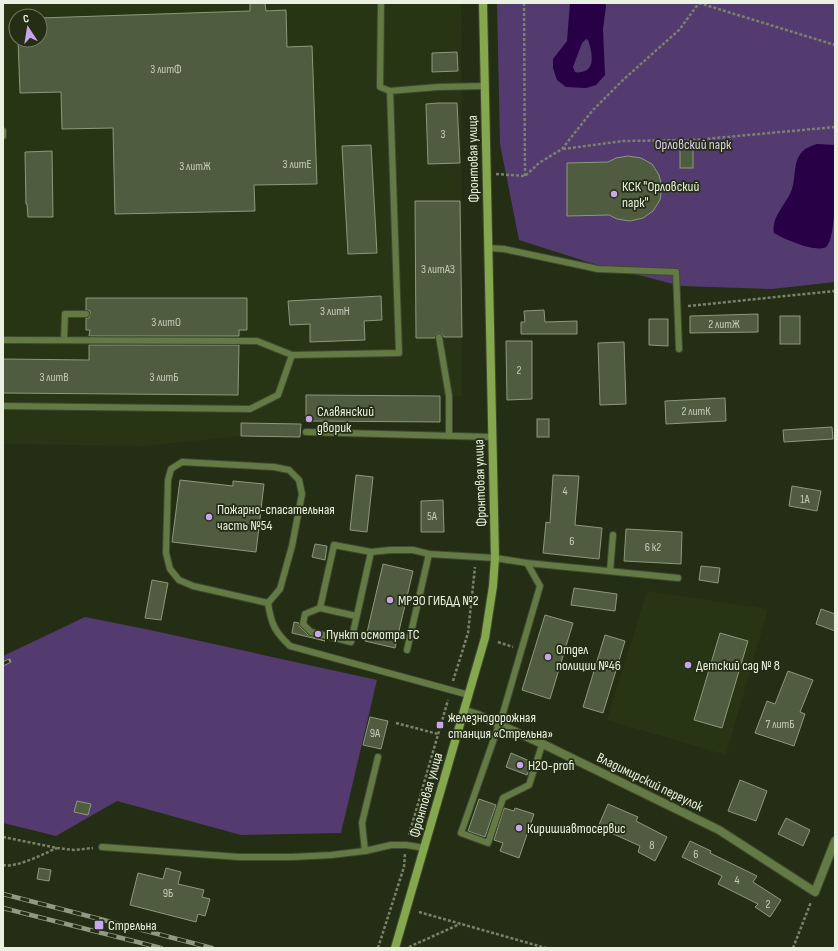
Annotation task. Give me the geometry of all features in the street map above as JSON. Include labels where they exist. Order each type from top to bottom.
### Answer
[{"type":"main road","name":"Фронтовая улица","points":[[395,948],[485,638],[494,586],[495,558],[483,3]]},
{"type":"street","name":"Владимирский переулок","points":[[465,711],[498,724],[719,830],[815,892]]},
{"type":"street","points":[[815,892],[835,841]]},
{"type":"lane","points":[[381,3],[380,87],[390,92],[438,87],[485,86]]},
{"type":"lane","points":[[3,340],[257,341],[292,355],[399,353],[390,92]]},
{"type":"lane","points":[[3,131],[3,136]]},
{"type":"lane","points":[[488,248],[504,249],[598,269],[676,272],[679,349]]},
{"type":"lane","points":[[64,340],[66,314],[86,314]]},
{"type":"lane","points":[[439,338],[449,396],[449,436]]},
{"type":"lane","points":[[3,406],[250,409],[278,395],[292,355]]},
{"type":"lane","points":[[306,432],[492,437]]},
{"type":"lane","points":[[182,462],[274,467],[289,470],[299,480],[302,494],[292,546],[280,589],[268,603],[193,586],[179,580],[170,569],[166,554],[168,480],[171,469],[182,462]]},
{"type":"lane","points":[[610,571],[613,535]]},
{"type":"lane","points":[[320,608],[334,545],[370,552],[413,550],[429,554],[476,556],[526,563],[678,578]]},
{"type":"lane","points":[[356,616],[320,608],[305,614],[303,624],[311,632],[351,642],[370,552]]},
{"type":"lane","points":[[407,650],[429,554]]},
{"type":"lane","points":[[526,563],[540,586],[503,713],[461,833],[488,843],[503,798],[530,785],[542,745]]},
{"type":"lane","points":[[268,603],[271,621],[279,636],[290,646],[469,695]]},
{"type":"lane","points":[[365,851],[362,823],[378,757]]},
{"type":"lane","points":[[102,847],[239,857],[292,857],[365,851],[391,845],[406,845],[424,848]]},
{"type":"path","points":[[524,3],[525,176]]},
{"type":"path","points":[[486,174],[525,176],[539,163],[562,149],[592,111],[623,80],[679,30],[699,3],[835,44]]},
{"type":"path","points":[[562,149],[623,141],[694,140],[835,127]]},
{"type":"path","points":[[677,307],[835,291]]},
{"type":"path","points":[[378,948],[404,867],[406,845],[468,633],[476,556]]},
{"type":"path","points":[[396,723],[438,734]]},
{"type":"path","points":[[3,837],[74,850],[102,847]]},
{"type":"path","points":[[3,865],[7,866],[22,862],[57,848]]},
{"type":"path","points":[[793,948],[815,892]]},
{"type":"path","points":[[419,912],[546,948]]},
{"type":"path","points":[[409,946],[460,924]]},
{"type":"shaded area","points":[[3,3],[461,3],[462,396],[306,395],[306,421],[301,424],[241,423],[241,436],[144,446],[3,444]]},
{"type":"shaded area","points":[[570,3],[605,3],[606,6],[603,29],[605,75],[596,85],[586,88],[566,87],[557,80],[553,68],[553,59],[567,41]],"holes":[[[586,39],[588,40],[592,57],[591,66],[585,71],[575,72],[573,67],[582,43]]]},
{"type":"shaded area","points":[[817,144],[835,145],[834,216],[830,241],[826,247],[822,248],[808,247],[785,239],[774,233],[777,216],[792,189],[798,157],[804,150]]},
{"type":"shaded area","name":"Детский сад № 8","points":[[647,591],[768,609],[726,755],[607,720]]},
{"type":"green space","name":"Орловский парк","points":[[497,3],[835,3],[835,282],[772,289],[681,286],[591,263],[519,240],[500,144]]},
{"type":"green space","points":[[85,617],[377,680],[341,833],[241,835],[117,801],[56,836],[3,823],[3,656]]},
{"type":"building","points":[[250,3],[265,3],[266,11],[286,10],[287,47],[312,46],[317,184],[254,185],[255,211],[115,214],[113,128],[62,129],[61,92],[20,93],[18,48],[48,48],[48,18],[250,11]]},
{"type":"building","points":[[457,52],[458,71],[432,72],[432,53]]},
{"type":"building","points":[[457,103],[460,163],[428,164],[426,104]]},
{"type":"building","points":[[680,144],[693,144],[693,168],[680,168]]},
{"type":"building","points":[[371,145],[377,253],[348,254],[342,146]]},
{"type":"building","points":[[52,151],[53,217],[28,217],[26,204],[25,152]]},
{"type":"building","name":"КСК \"Орловский парк\"","points":[[628,156],[641,158],[652,164],[659,175],[662,187],[660,200],[653,211],[643,218],[630,221],[617,219],[609,215],[567,216],[567,163],[608,162],[616,158]]},
{"type":"building","points":[[415,201],[460,201],[462,337],[444,337],[439,333],[436,334],[435,338],[416,338]]},
{"type":"building","points":[[381,296],[382,320],[364,321],[365,340],[310,342],[310,324],[290,325],[288,301]]},
{"type":"building","points":[[86,298],[247,298],[247,330],[239,330],[239,336],[89,336],[90,330],[86,330],[86,318],[89,318],[90,311],[86,310]]},
{"type":"building","points":[[544,310],[545,322],[577,321],[577,334],[521,334],[521,322],[525,322],[524,311]]},
{"type":"building","points":[[758,314],[758,332],[690,333],[690,316]]},
{"type":"building","points":[[780,316],[800,316],[800,344],[780,344]]},
{"type":"building","points":[[649,319],[668,319],[668,346],[649,345]]},
{"type":"building","points":[[506,341],[532,341],[532,399],[507,400]]},
{"type":"building","points":[[624,342],[626,404],[600,405],[598,343]]},
{"type":"building","points":[[89,345],[239,345],[238,395],[3,393],[3,359],[89,360]]},
{"type":"building","points":[[306,395],[440,396],[440,422],[306,421]]},
{"type":"building","points":[[725,398],[726,421],[666,424],[665,401]]},
{"type":"building","points":[[537,419],[549,419],[549,437],[537,437]]},
{"type":"building","points":[[241,423],[301,424],[300,437],[241,436]]},
{"type":"building","points":[[832,427],[833,439],[784,442],[783,430]]},
{"type":"building","points":[[356,475],[373,477],[367,532],[350,530]]},
{"type":"building","points":[[553,475],[579,476],[575,525],[602,528],[599,559],[543,553],[546,522],[550,523]]},
{"type":"building","points":[[180,480],[233,486],[233,481],[264,484],[256,552],[172,542]]},
{"type":"building","points":[[792,486],[821,491],[817,511],[789,506]]},
{"type":"building","points":[[443,500],[444,532],[421,532],[421,501]]},
{"type":"building","points":[[626,529],[682,532],[681,564],[624,561]]},
{"type":"building","points":[[315,544],[327,546],[325,560],[312,557]]},
{"type":"building","name":"МРЭО ГИБДД №2","points":[[383,564],[413,571],[395,648],[365,641]]},
{"type":"building","points":[[701,566],[720,568],[718,583],[699,580]]},
{"type":"building","points":[[152,580],[168,583],[161,620],[145,618]]},
{"type":"building","points":[[574,588],[617,594],[615,611],[571,605]]},
{"type":"building","points":[[821,609],[835,614],[835,631],[816,624]]},
{"type":"building","name":"Отдел полиции №46","points":[[545,615],[573,623],[550,699],[522,690]]},
{"type":"building","points":[[294,622],[299,623],[300,627],[308,635],[325,641],[292,633]]},
{"type":"building","points":[[720,633],[748,641],[722,728],[694,720]]},
{"type":"building","points":[[605,635],[625,641],[603,713],[583,707]]},
{"type":"building","points":[[788,671],[813,680],[800,712],[805,714],[794,746],[755,733],[767,701],[775,704]]},
{"type":"building","points":[[370,717],[388,721],[381,749],[363,745]]},
{"type":"building","name":"H2O-profi","points":[[511,753],[532,762],[527,775],[506,767]]},
{"type":"building","points":[[740,780],[767,791],[756,821],[728,811]]},
{"type":"building","points":[[479,799],[496,805],[485,837],[468,831]]},
{"type":"building","points":[[77,801],[91,804],[88,815],[74,812]]},
{"type":"building","points":[[608,804],[638,817],[636,821],[667,837],[655,861],[638,852],[640,846],[598,827]]},
{"type":"building","name":"Киришиавтосервис","points":[[504,808],[514,811],[515,808],[534,814],[519,858],[500,851],[503,843],[494,840]]},
{"type":"building","points":[[786,818],[810,830],[803,846],[778,834]]},
{"type":"building","points":[[690,841],[711,851],[710,853],[757,876],[753,882],[781,900],[770,917],[755,907],[758,904],[718,884],[722,876],[682,857]]},
{"type":"building","points":[[39,868],[51,870],[49,881],[37,879]]},
{"type":"building","points":[[166,868],[181,872],[178,884],[204,890],[202,897],[210,899],[205,916],[198,914],[196,922],[130,905],[138,873],[163,879]]},
{"type":"railway","points":[[3,664],[9,661]]},
{"type":"railway","points":[[3,894],[212,948]]},
{"type":"railway","points":[[3,908],[161,948]]},
{"type":"place","name":"КСК \"Орловский парк\"","points":[[614,194]]},
{"type":"place","name":"Славянский дворик","points":[[309,419]]},
{"type":"place","name":"Пожарно-спасательная часть №54","points":[[209,517]]},
{"type":"place","name":"МРЭО ГИБДД №2","points":[[390,600]]},
{"type":"place","name":"Пункт осмотра ТС","points":[[318,634]]},
{"type":"place","name":"Отдел полиции №46","points":[[548,657]]},
{"type":"place","name":"Детский сад № 8","points":[[688,665]]},
{"type":"place","name":"железнодорожная станция «Стрельна»","points":[[440,725]]},
{"type":"place","name":"H2O-profi","points":[[520,765]]},
{"type":"place","name":"Киришиавтосервис","points":[[519,828]]},
{"type":"place","name":"Стрельна","points":[[99,925]]}]
